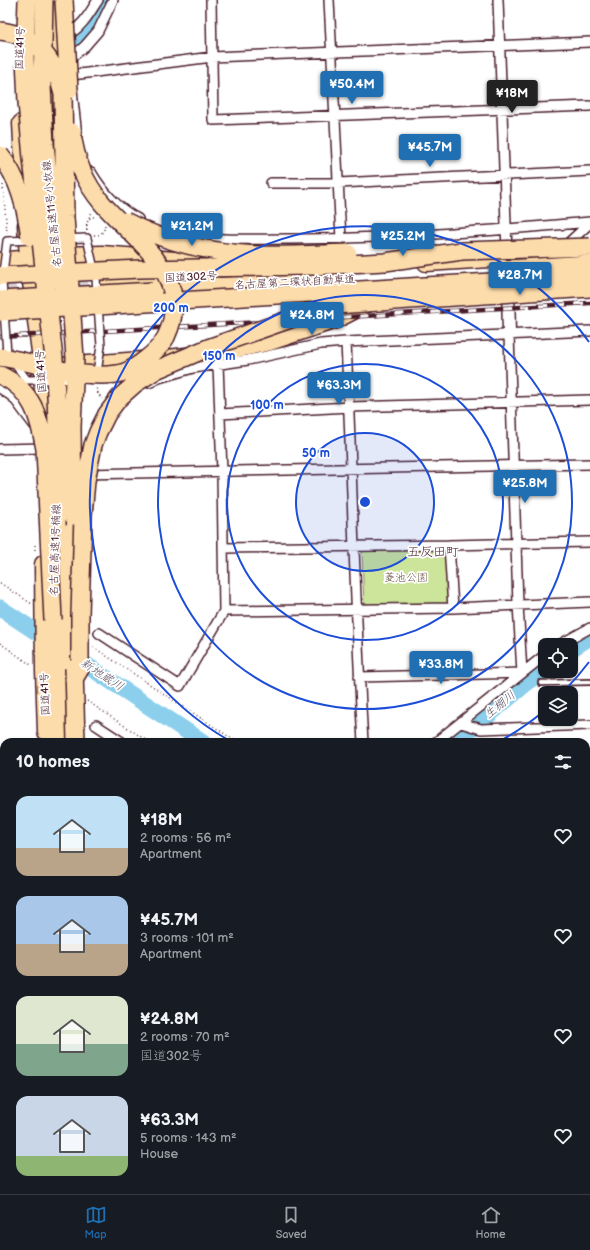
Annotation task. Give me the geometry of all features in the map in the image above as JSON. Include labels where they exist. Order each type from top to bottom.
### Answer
[{"type":"highway","name":"国道41号","points":[[22,0],[19,80],[28,259],[49,364],[44,442],[48,615],[39,669],[47,738]]},
{"type":"highway","name":"名古屋高速11号小牧線","points":[[27,0],[25,58],[27,102],[49,364]]},
{"type":"highway","name":"名古屋高速11号小牧線","points":[[44,0],[42,32],[44,144],[74,430]]},
{"type":"highway","points":[[52,0],[59,205],[51,234],[50,244],[56,256],[72,365],[76,474],[78,636],[77,686],[80,738]]},
{"type":"highway","points":[[0,357],[82,374],[107,375],[125,372],[139,365],[153,354],[163,342],[170,327],[173,311],[172,294],[167,275],[154,256],[105,218],[102,204],[90,187],[81,170],[74,147],[68,78],[65,0]]},
{"type":"highway","points":[[0,31],[16,35],[40,48],[54,67],[63,94],[65,217],[75,358],[74,430],[66,484],[66,738]]},
{"type":"highway","points":[[0,155],[8,165],[18,184],[27,219],[49,364]]},
{"type":"highway","points":[[105,218],[133,225],[157,235],[191,246],[223,252],[260,255],[590,247]]},
{"type":"highway","points":[[0,276],[140,269],[319,266],[385,262],[462,250]]},
{"type":"highway","points":[[0,261],[102,254],[225,264],[382,266]]},
{"type":"highway","name":"国道302号","points":[[104,281],[590,254]]},
{"type":"highway","points":[[0,366],[57,363],[60,358],[56,256]]},
{"type":"highway","name":"名古屋第二環状自動車道","points":[[0,300],[590,264]]},
{"type":"highway","name":"名古屋第二環状自動車道","points":[[0,312],[590,276]]},
{"type":"highway","points":[[106,311],[590,284]]},
{"type":"highway","points":[[77,686],[80,669],[83,515],[86,481],[93,445],[107,414],[119,398],[136,382],[156,370],[208,348],[319,309],[335,305],[590,288]]},
{"type":"highway","points":[[0,322],[221,307],[297,293]]},
{"type":"highway","points":[[49,364],[72,365],[168,358],[229,351],[270,342],[336,320],[383,296]]},
{"type":"highway","name":"名古屋高速1号楠線","points":[[49,364],[57,422],[58,466],[48,615],[54,738]]},
{"type":"highway","points":[[0,375],[10,380],[26,395],[36,410],[45,449],[48,615]]},
{"type":"highway","name":"名古屋高速1号楠線","points":[[74,430],[77,686],[76,738]]},
{"type":"street","points":[[65,0],[70,34],[76,130],[86,164],[106,192],[120,207],[132,216],[164,230],[198,237],[218,239],[341,239],[507,229],[590,222]]},
{"type":"street","points":[[70,34],[87,18],[98,0]]},
{"type":"street","points":[[71,58],[85,46],[98,31],[113,0]]},
{"type":"street","points":[[211,0],[214,120],[590,106]]},
{"type":"street","points":[[329,0],[341,239]]},
{"type":"street","points":[[498,0],[507,229],[518,604],[522,673]]},
{"type":"street","points":[[72,75],[212,57],[590,42]]},
{"type":"street","points":[[271,183],[338,183],[590,171]]},
{"type":"street","points":[[555,255],[590,222]]},
{"type":"street","points":[[102,254],[138,250],[146,247],[164,230]]},
{"type":"street","points":[[88,234],[96,278],[101,346],[96,379],[28,380],[7,354],[2,281],[7,241],[88,234]]},
{"type":"street","points":[[395,236],[401,240],[423,263]]},
{"type":"street","points":[[75,456],[89,452],[94,448],[112,416],[132,395],[144,386],[159,378],[193,368],[248,360],[321,344],[590,331]]},
{"type":"street","points":[[346,342],[352,469],[353,547],[363,738]]},
{"type":"street","points":[[99,633],[180,686],[224,612],[222,472],[218,364]]},
{"type":"street","points":[[0,388],[13,397],[44,442],[0,448]]},
{"type":"street","points":[[220,414],[349,407],[590,400]]},
{"type":"street","points":[[76,474],[590,464]]},
{"type":"street","points":[[223,548],[590,542]]},
{"type":"street","points":[[449,545],[453,608]]},
{"type":"street","points":[[224,612],[453,608],[590,602]]},
{"type":"street","points":[[572,638],[590,628]]},
{"type":"street","points":[[442,738],[463,724],[538,660]]},
{"type":"street","points":[[359,677],[522,673]]},
{"type":"street","points":[[463,724],[481,729],[590,725]]},
{"type":"street","points":[[96,725],[116,738]]},
{"type":"lane","points":[[541,683],[590,682]]},
{"type":"path","points":[[2,182],[7,241]]},
{"type":"path","points":[[92,217],[105,218],[105,228],[100,234],[88,234],[87,222],[92,217]]},
{"type":"path","points":[[96,379],[98,395],[104,399]]},
{"type":"path","points":[[0,583],[28,603]]},
{"type":"path","points":[[0,643],[39,669]]},
{"type":"path","points":[[98,651],[231,738]]},
{"type":"path","points":[[97,708],[143,738]]},
{"type":"green space","name":"菱池公園","points":[[447,549],[450,603],[364,606],[362,551]]},
{"type":"waterway","points":[[83,39],[97,19],[104,0]]},
{"type":"waterway","name":"新地蔵川","points":[[0,608],[197,738]]},
{"type":"waterway","name":"生棚川","points":[[578,645],[590,637]]},
{"type":"waterway","name":"生棚川","points":[[459,738],[538,673]]},
{"type":"tunnel","points":[[0,287],[104,281]]},
{"type":"railway","points":[[0,337],[590,303]]},
{"type":"district","name":"五反田町","points":[[433,552]]}]
